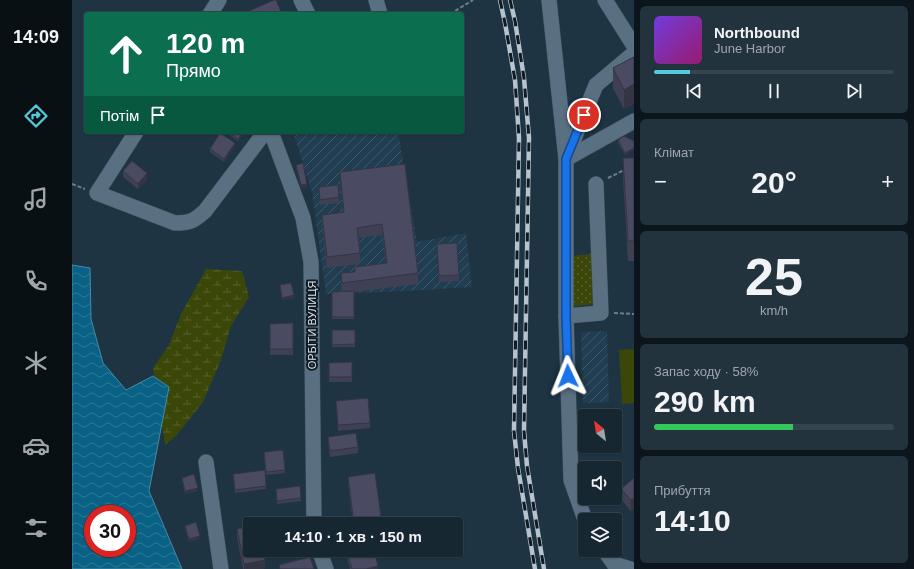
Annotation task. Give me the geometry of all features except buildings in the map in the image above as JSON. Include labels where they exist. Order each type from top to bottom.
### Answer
[{"type":"street","points":[[211,12],[218,0]]},
{"type":"street","points":[[301,0],[307,12]]},
{"type":"street","points":[[376,0],[379,12]]},
{"type":"street","points":[[550,0],[566,159],[566,316],[571,480],[583,513]]},
{"type":"street","points":[[605,0],[634,46]]},
{"type":"street","points":[[566,159],[596,85],[634,53]]},
{"type":"street","points":[[566,159],[634,121]]},
{"type":"street","points":[[135,134],[97,193],[175,223],[187,223],[196,219],[205,211],[263,134]]},
{"type":"street","name":"ОРБІТИ ВУЛИЦЯ","points":[[272,134],[302,218],[311,262],[314,517]]},
{"type":"street","points":[[566,316],[601,313],[596,184]]},
{"type":"street","points":[[206,462],[222,569]]},
{"type":"street","points":[[322,557],[326,569]]},
{"type":"street","points":[[609,557],[614,564],[630,569]]},
{"type":"path","points":[[453,12],[473,0]]},
{"type":"path","points":[[596,184],[628,169]]},
{"type":"path","points":[[601,313],[634,314]]},
{"type":"shaded area","points":[[294,134],[398,134],[417,242],[466,233],[472,287],[326,294],[312,192]]},
{"type":"shaded area","points":[[607,331],[609,402],[583,403],[581,332]]},
{"type":"green space","points":[[592,254],[596,304],[574,306],[570,256]]},
{"type":"green space","points":[[206,269],[242,271],[249,297],[231,326],[221,360],[203,402],[176,436],[165,445],[153,368],[169,345],[181,314]]},
{"type":"green space","points":[[634,349],[634,403],[622,404],[619,350]]},
{"type":"water","points":[[72,265],[90,268],[91,319],[103,363],[126,390],[153,376],[169,387],[149,491],[182,569],[72,569]]},
{"type":"railway","points":[[500,0],[515,80],[519,138],[514,431],[518,468],[535,569]]},
{"type":"railway","points":[[510,0],[515,21],[524,78],[529,138],[524,431],[527,466],[544,569]]},
{"type":"route","points":[[568,376],[566,316],[566,159],[584,115]]}]
